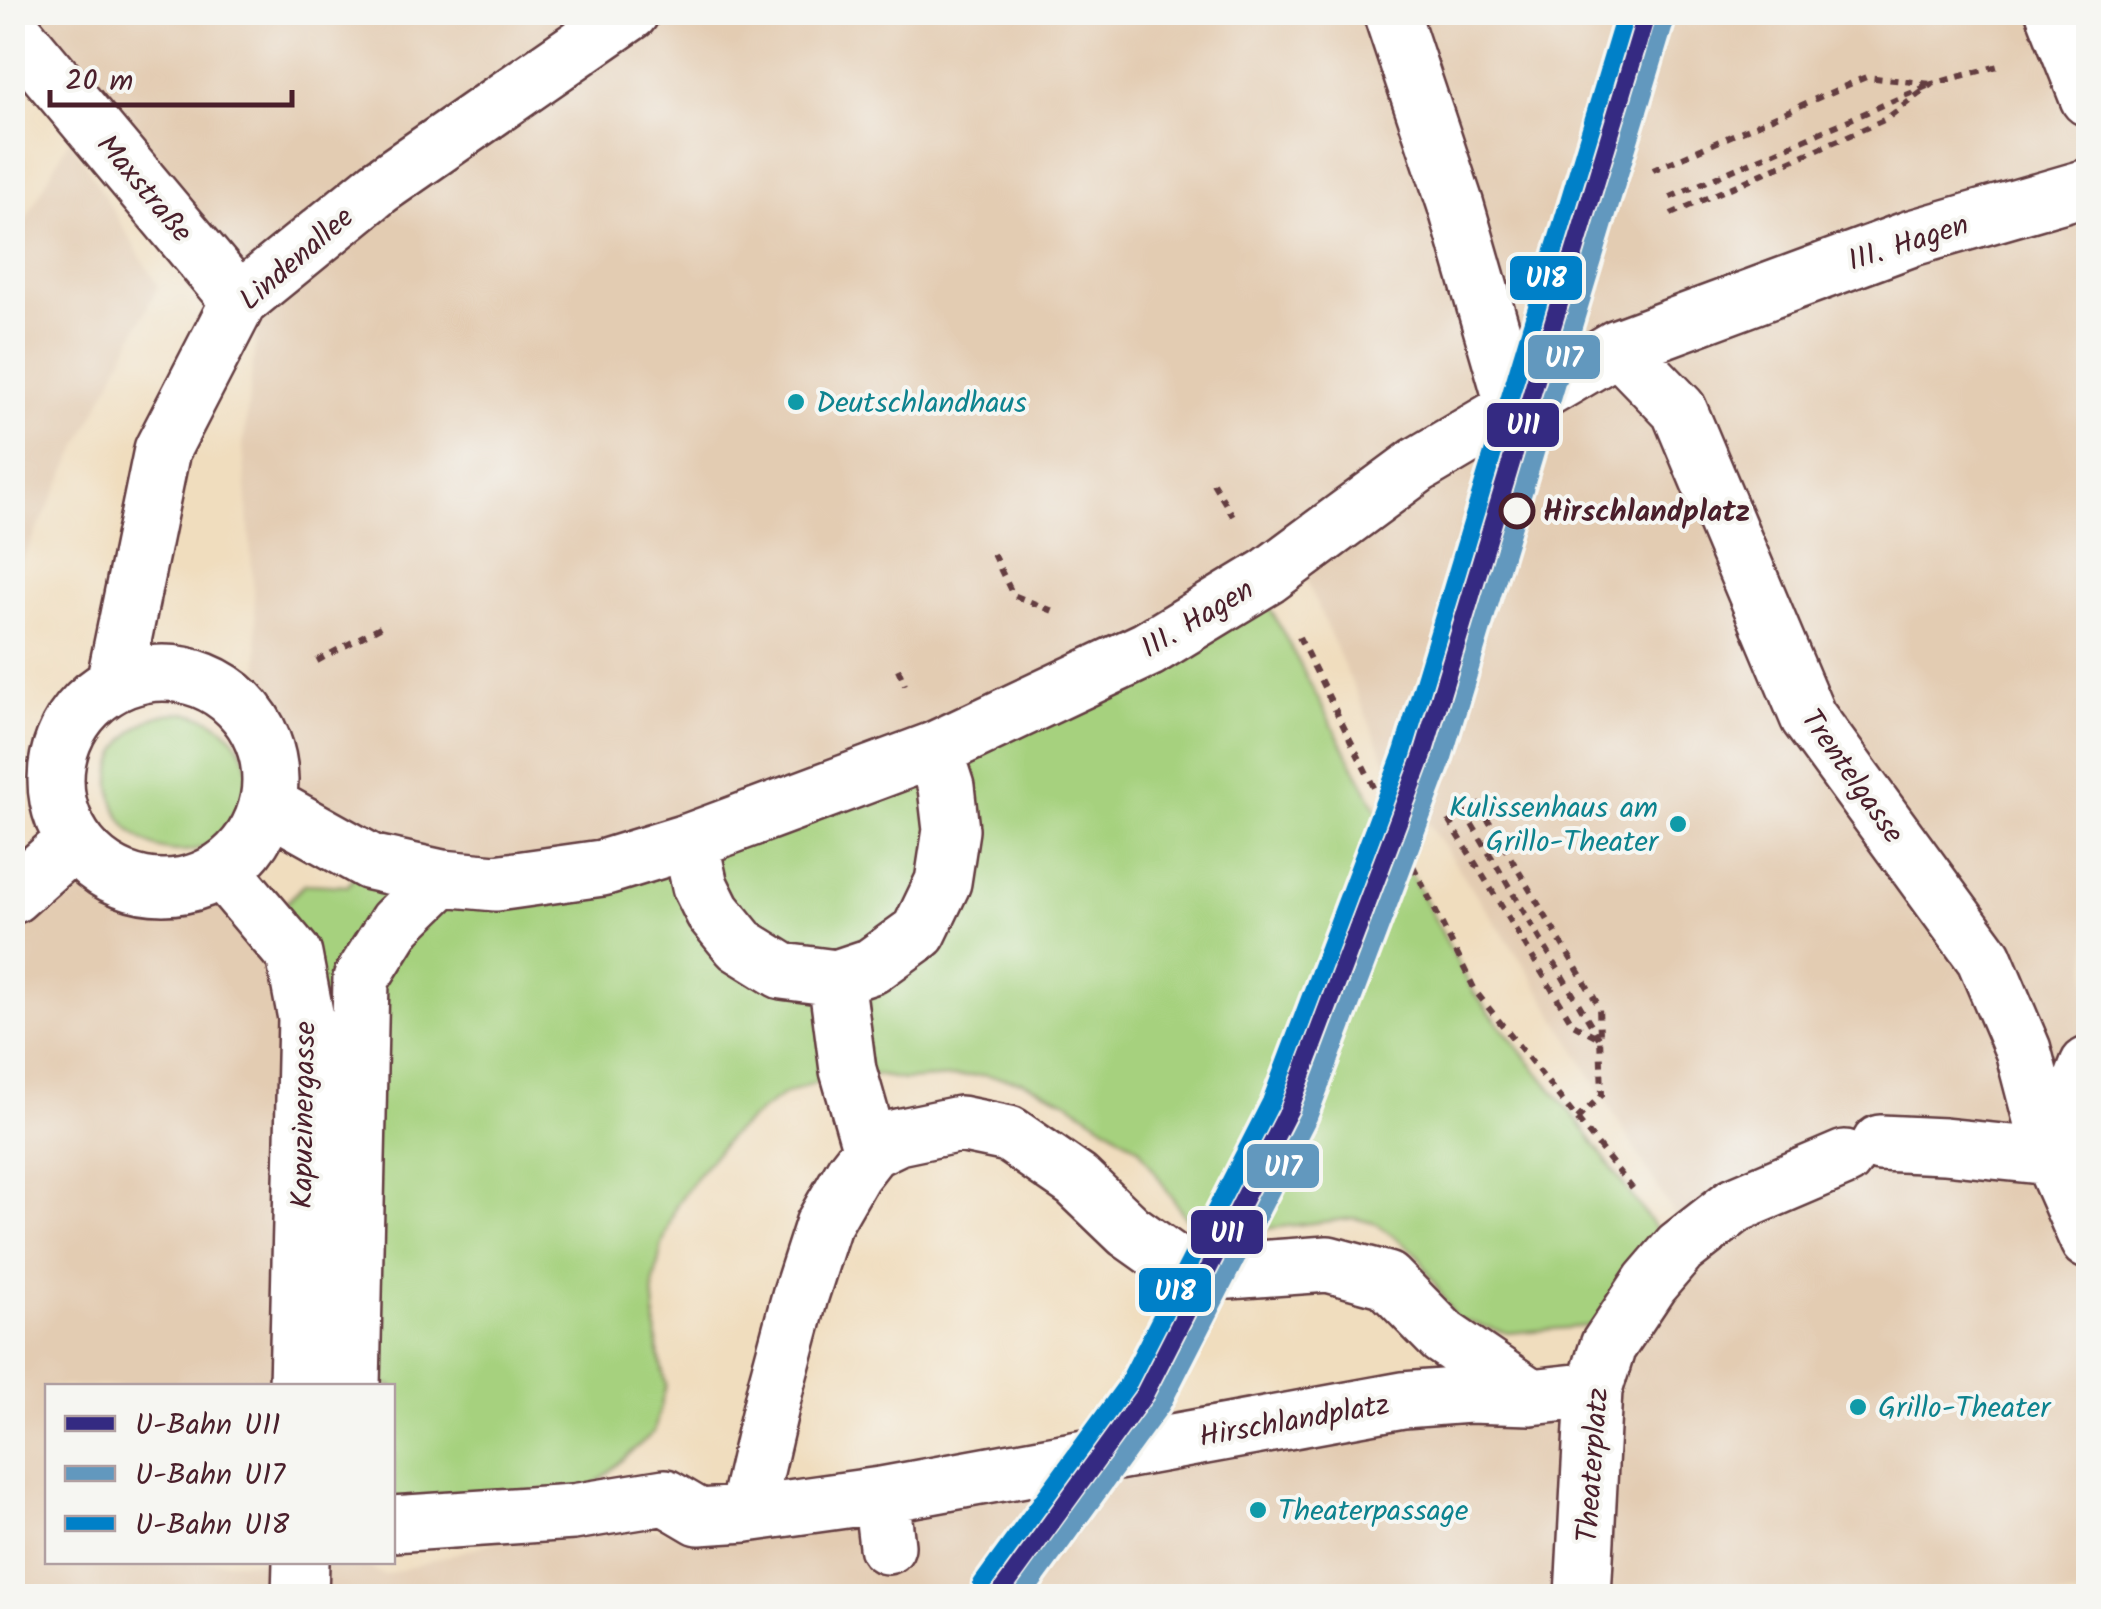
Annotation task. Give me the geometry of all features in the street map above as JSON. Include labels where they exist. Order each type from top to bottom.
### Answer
[{"type":"street","name":"Lindenallee","points":[[114,684],[162,450],[239,300],[379,187],[631,12]]},
{"type":"street","points":[[1391,12],[1456,206],[1514,408]]},
{"type":"street","points":[[2054,12],[2088,98]]},
{"type":"street","name":"Maxstraße","points":[[12,30],[239,300]]},
{"type":"street","name":"III. Hagen","points":[[268,805],[370,862],[442,878],[496,883],[602,868],[690,841],[934,750],[1148,649],[1268,576],[1418,465],[1618,348],[1912,238],[2088,187]]},
{"type":"street","name":"Trentelgasse","points":[[1618,348],[1679,410],[1808,717],[1984,958],[2022,1050],[2050,1157]]},
{"type":"street","points":[[148,673],[182,674],[215,685],[243,707],[261,736],[270,770],[268,805],[251,842],[222,870],[198,882],[170,888],[142,886],[115,878],[92,862],[74,841],[58,808],[55,772],[65,735],[86,705],[114,684],[148,673]]},
{"type":"street","points":[[690,841],[700,886],[714,912],[740,945],[782,971],[836,978],[872,966],[919,932],[943,882],[950,830],[946,787],[934,750]]},
{"type":"street","points":[[12,896],[74,841]]},
{"type":"street","name":"Kapuzinergasse","points":[[222,870],[294,955],[306,1018],[296,1384]]},
{"type":"street","name":"Kapuzinergasse","points":[[352,1384],[361,979],[396,923],[442,878]]},
{"type":"street","points":[[836,978],[848,1070],[870,1150]]},
{"type":"street","points":[[2088,1066],[2050,1157],[2088,1242]]},
{"type":"street","points":[[746,1514],[776,1385],[823,1225],[852,1173],[870,1150],[898,1136],[960,1124],[1009,1134],[1077,1181],[1129,1231],[1182,1268],[1229,1271],[1328,1264],[1387,1280],[1443,1336],[1532,1397]]},
{"type":"street","name":"Theaterplatz","points":[[1583,1596],[1594,1390],[1608,1346],[1680,1248],[1735,1205],[1862,1150],[1944,1146],[2050,1157]]},
{"type":"street","name":"Hirschlandplatz","points":[[395,1524],[573,1512],[665,1497],[699,1518],[746,1514],[884,1521],[1403,1400],[1532,1397],[1594,1390]]},
{"type":"street","points":[[300,1564],[300,1596]]},
{"type":"path","points":[[1653,170],[1866,77],[1932,84]]},
{"type":"path","points":[[1666,199],[1932,84]]},
{"type":"path","points":[[1671,214],[1886,119],[1932,84]]},
{"type":"path","points":[[1213,482],[1268,576],[1476,992],[1680,1248]]},
{"type":"path","points":[[317,661],[382,626]]},
{"type":"path","points":[[1478,803],[1599,1006],[1602,1095],[1577,1119]]},
{"type":"path","points":[[1464,811],[1600,1039]]},
{"type":"path","points":[[1450,820],[1573,1024],[1600,1039]]},
{"type":"shaded area","points":[[12,13],[624,13],[242,289]]},
{"type":"shaded area","points":[[635,13],[2088,13],[2088,1596],[13,1596],[12,918],[88,862],[120,884],[160,892],[196,887],[222,876],[282,965],[286,1384],[45,1384],[45,1564],[363,1564],[384,1575],[570,1519],[669,1531],[1409,1417],[1603,1409],[1695,1250],[1527,969],[1388,765],[1306,580],[1037,695],[497,879],[272,801],[274,771],[264,734],[243,446],[261,296]]},
{"type":"shaded area","points":[[70,138],[158,286],[13,579],[13,243]]},
{"type":"green space","points":[[1262,593],[1474,993],[1576,1119],[1658,1232],[1600,1325],[1508,1333],[1456,1319],[1417,1254],[1377,1224],[1354,1218],[1238,1232],[1209,1229],[1185,1217],[1139,1148],[1069,1102],[1022,1081],[984,1075],[904,1080],[847,1070],[785,1094],[764,1108],[731,1135],[676,1205],[653,1287],[658,1352],[666,1385],[654,1432],[574,1502],[395,1513],[395,1384],[305,1384],[280,909],[305,884],[348,886],[363,863],[599,874]]},
{"type":"green space","points":[[180,713],[206,718],[229,733],[244,756],[249,782],[244,808],[229,831],[206,846],[180,851],[154,846],[131,831],[116,808],[111,782],[116,756],[131,733],[154,718]]},
{"type":"metro line","name":"U18","points":[[982,1584],[1127,1385],[1271,1102],[1403,752],[1626,12]]},
{"type":"metro line","name":"U11","points":[[998,1596],[1144,1395],[1289,1110],[1422,758],[1647,12]]},
{"type":"metro line","name":"U17","points":[[1022,1596],[1161,1405],[1308,1117],[1441,764],[1666,18]]},
{"type":"place","name":"Deutschlandhaus","points":[[796,402]]},
{"type":"place","name":"Hirschlandplatz","points":[[1517,511]]},
{"type":"place","name":"Kulissenhaus am Grillo-Theater","points":[[1678,824]]},
{"type":"place","name":"Grillo-Theater","points":[[1858,1407]]},
{"type":"place","name":"Theaterpassage","points":[[1258,1510]]}]
